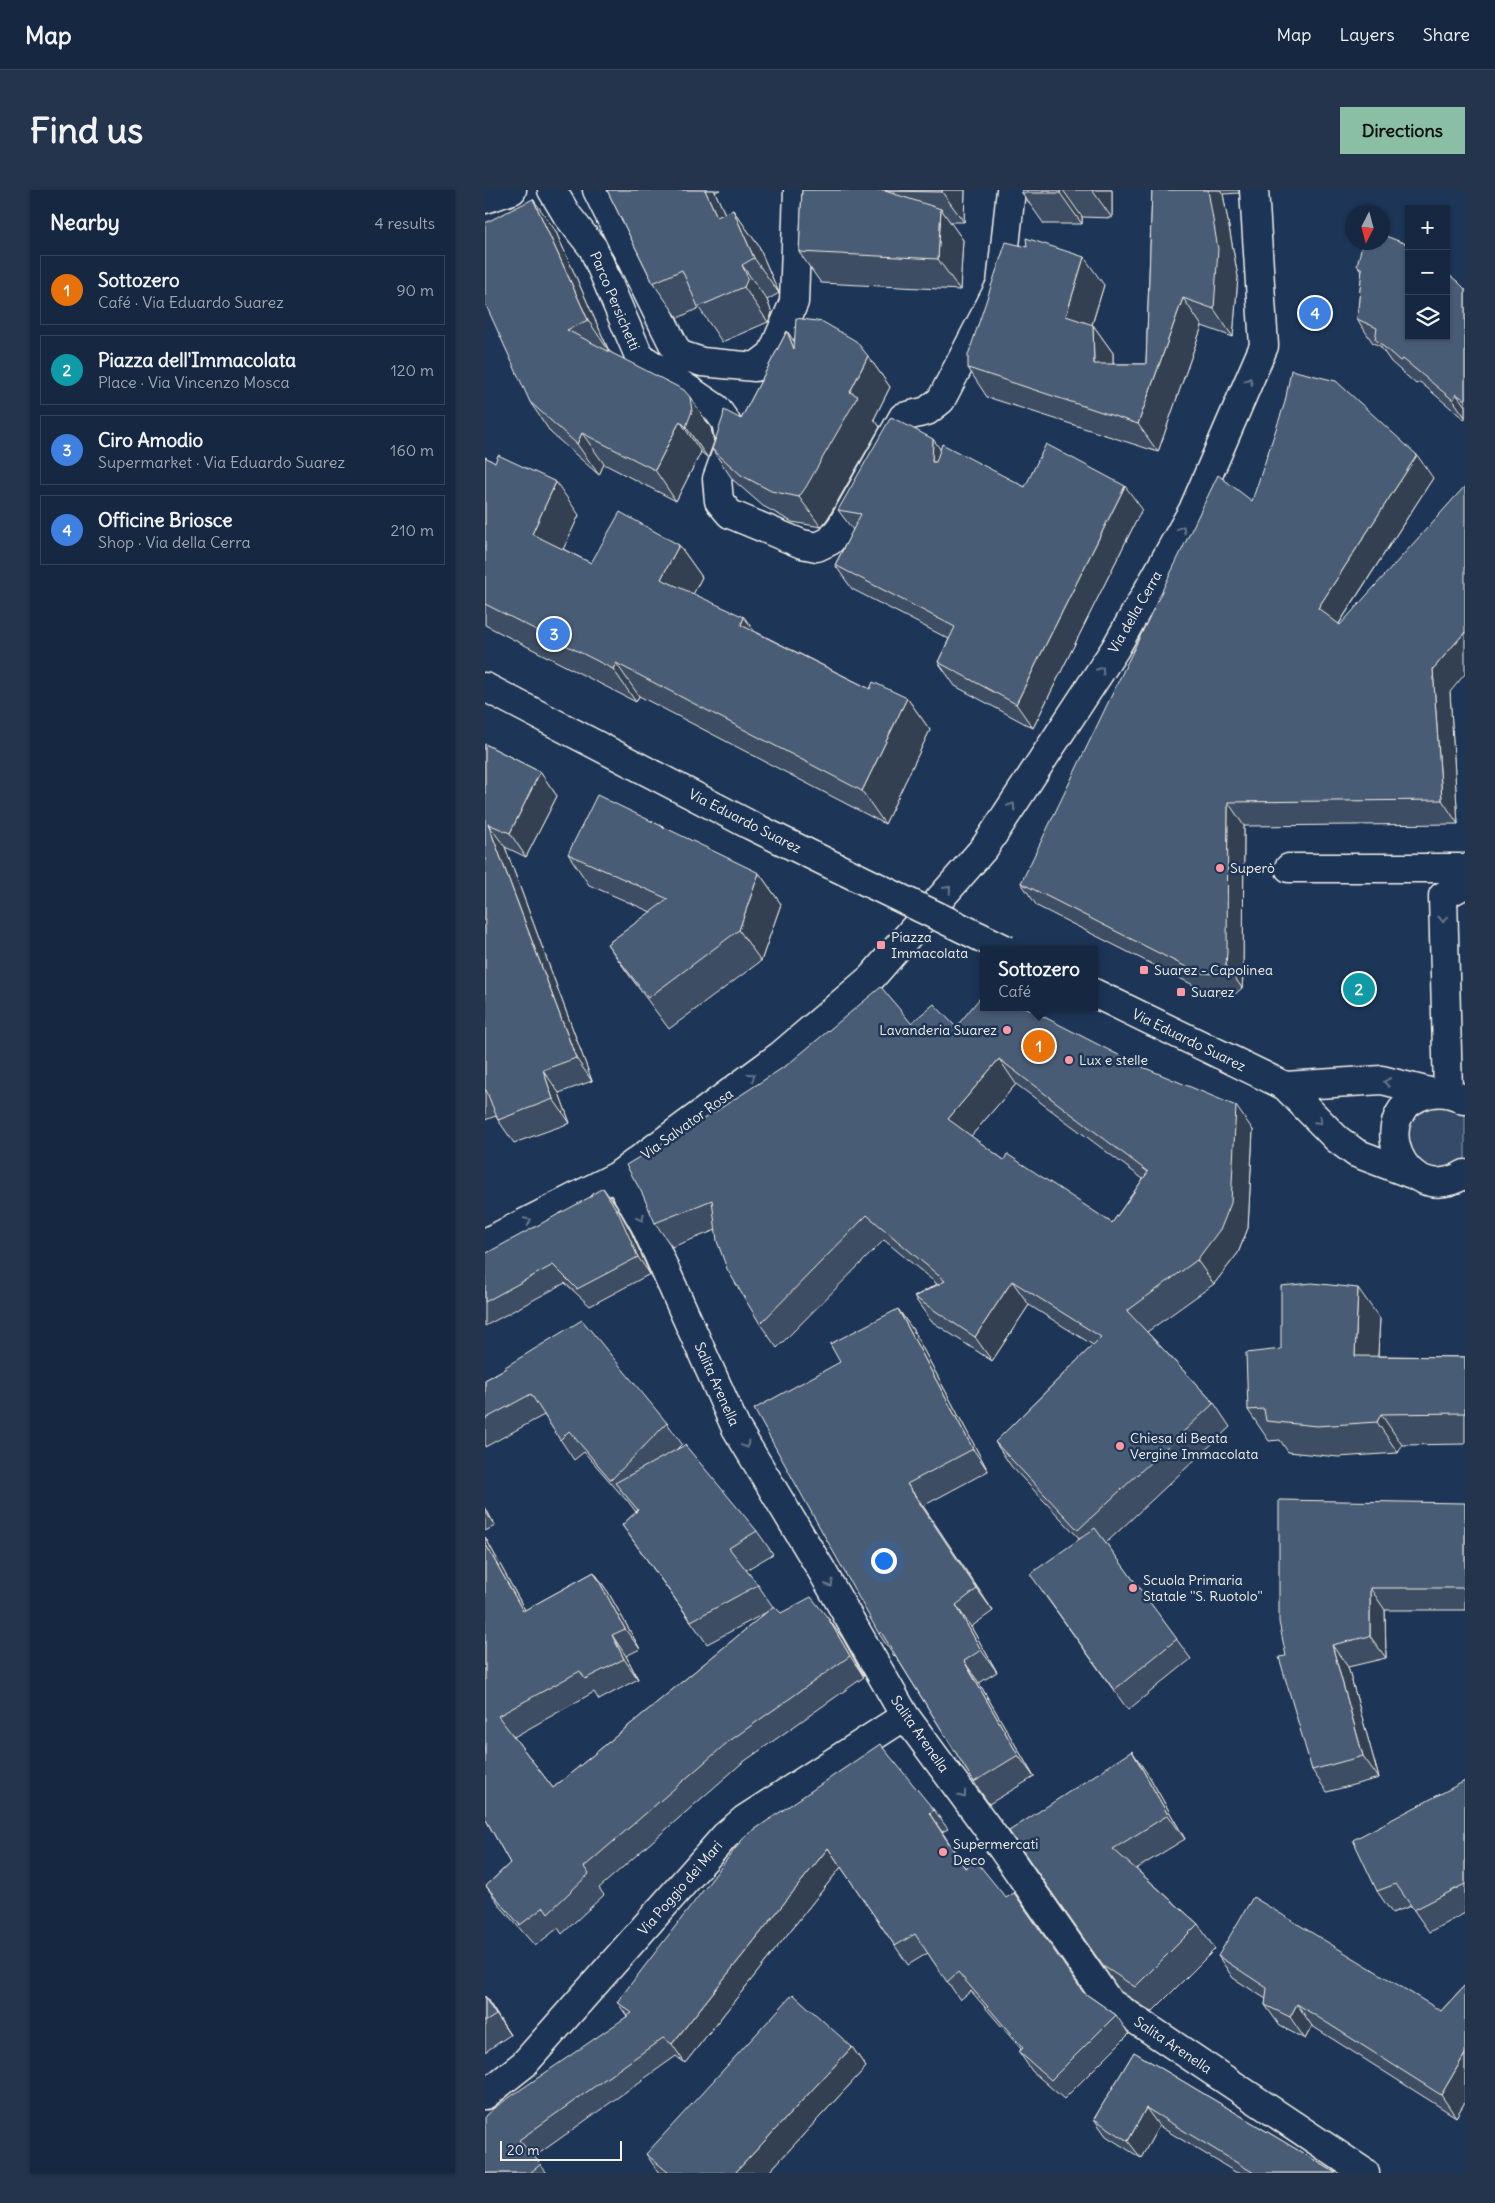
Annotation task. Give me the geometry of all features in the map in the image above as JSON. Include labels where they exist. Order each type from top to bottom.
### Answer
[{"type":"street","points":[[485,199],[512,190]]},
{"type":"street","name":"Parco Persichetti","points":[[552,190],[567,215],[593,248],[639,356],[716,408],[726,422],[730,444],[717,479],[719,501],[730,514],[802,544],[817,547],[830,541],[841,527],[903,417],[927,411],[941,400],[1001,284],[1011,190]]},
{"type":"street","points":[[597,190],[678,354],[702,362],[755,367],[772,354],[794,302],[798,190]]},
{"type":"street","name":"Via della Cerra","points":[[871,978],[985,847],[1115,649],[1193,510],[1264,346],[1255,190]]},
{"type":"street","name":"Via Eduardo Suarez","points":[[485,688],[750,825],[999,946]]},
{"type":"street","points":[[1289,868],[1465,868]]},
{"type":"street","points":[[1455,1097],[1443,896],[1465,884]]},
{"type":"street","name":"Via Salvator Rosa","points":[[485,1243],[617,1176],[781,1055],[871,978]]},
{"type":"street","name":"Via Eduardo Suarez","points":[[1098,995],[1285,1086]]},
{"type":"street","points":[[1285,1086],[1382,1080],[1455,1097]]},
{"type":"street","points":[[1285,1086],[1337,1139],[1356,1153],[1425,1180],[1457,1181]]},
{"type":"street","points":[[1414,1175],[1400,1161],[1395,1147],[1394,1131],[1399,1116],[1408,1104],[1421,1096],[1455,1097]]},
{"type":"street","name":"Salita Arenella","points":[[617,1176],[645,1225],[736,1428],[822,1571],[905,1716],[995,1838],[1109,2002],[1365,2173]]},
{"type":"street","name":"Via Poggio dei Mari","points":[[485,2095],[524,2064],[725,1836],[745,1819],[905,1716]]},
{"type":"shaded area","points":[[1432,1102],[1463,1111],[1465,1114],[1465,1162],[1443,1173],[1410,1160],[1405,1124]]},
{"type":"building","points":[[607,190],[705,190],[717,217],[733,210],[754,258],[742,265],[748,278],[744,287],[698,307],[682,270],[653,283]]},
{"type":"building","points":[[802,190],[942,190],[942,192],[885,191],[941,209],[938,259],[799,252]]},
{"type":"building","points":[[1022,190],[1060,190],[1060,193],[1022,193]]},
{"type":"building","points":[[1152,190],[1208,190],[1218,249],[1214,309],[1183,298],[1138,424],[968,368],[968,355],[1006,242],[1027,247],[1026,238],[1084,257],[1066,316],[1093,325],[1094,364],[1146,364]]},
{"type":"building","points":[[533,199],[588,320],[567,330],[684,390],[690,397],[692,411],[686,427],[680,421],[655,470],[582,433],[577,444],[530,402],[485,303],[485,223]]},
{"type":"building","points":[[1390,238],[1405,243],[1405,340],[1450,340],[1450,276],[1465,289],[1465,400],[1456,394],[1453,400],[1403,359],[1400,361],[1375,339],[1377,328],[1357,319],[1362,269],[1357,265],[1361,250],[1390,250]]},
{"type":"building","points":[[796,318],[823,322],[856,341],[868,356],[850,392],[858,396],[799,497],[771,491],[741,475],[712,449],[724,410],[741,419],[787,331],[794,349]]},
{"type":"building","points":[[1291,370],[1336,381],[1417,455],[1318,608],[1340,625],[1465,486],[1465,632],[1433,669],[1442,800],[1228,802],[1226,965],[1216,974],[1198,973],[1021,883],[1218,475],[1252,501],[1285,402]]},
{"type":"building","points":[[891,417],[933,439],[932,462],[936,462],[942,444],[1025,487],[1046,444],[1125,486],[1016,704],[938,662],[955,627],[835,565],[861,514],[838,510]]},
{"type":"building","points":[[498,455],[556,482],[532,534],[591,563],[620,512],[679,545],[661,579],[744,617],[741,625],[870,689],[873,682],[907,698],[862,791],[616,663],[613,669],[485,604],[485,457],[495,463]]},
{"type":"building","points":[[485,744],[540,772],[510,833],[488,824],[576,1058],[543,1070],[553,1099],[498,1120],[485,1091]]},
{"type":"building","points":[[597,795],[759,873],[739,930],[648,998],[607,944],[668,899],[568,854]]},
{"type":"building","points":[[881,987],[911,1023],[934,1004],[956,1027],[980,998],[980,1011],[1033,1011],[1138,1065],[1236,1106],[1231,1203],[1221,1228],[1197,1260],[1127,1311],[1214,1403],[1078,1530],[995,1442],[1101,1337],[1012,1281],[975,1337],[914,1297],[945,1281],[867,1215],[760,1324],[727,1269],[717,1241],[712,1200],[655,1223],[642,1193],[626,1165],[710,1115],[787,1065]],"holes":[[[999,1059],[1148,1172],[1112,1223],[1007,1154],[1004,1160],[948,1119]]]},
{"type":"building","points":[[603,1188],[619,1214],[638,1257],[577,1289],[553,1265],[485,1302],[485,1254],[592,1196]]},
{"type":"building","points":[[1312,1283],[1358,1288],[1355,1356],[1465,1357],[1465,1413],[1381,1414],[1377,1422],[1317,1426],[1266,1421],[1264,1409],[1248,1410],[1246,1353],[1281,1349],[1281,1286]]},
{"type":"building","points":[[898,1309],[973,1449],[907,1484],[977,1589],[956,1605],[981,1650],[964,1661],[1018,1755],[974,1782],[881,1632],[879,1634],[754,1409],[840,1362],[830,1344]]},
{"type":"building","points":[[582,1320],[667,1423],[611,1480],[569,1431],[560,1440],[531,1394],[485,1419],[485,1380]]},
{"type":"building","points":[[685,1445],[757,1531],[729,1548],[758,1585],[691,1621],[622,1525],[638,1510],[615,1483]]},
{"type":"building","points":[[1279,1500],[1465,1503],[1465,1588],[1370,1588],[1370,1636],[1332,1645],[1363,1756],[1312,1770],[1279,1657],[1286,1656],[1279,1622]]},
{"type":"building","points":[[1095,1528],[1177,1639],[1114,1690],[1030,1574]]},
{"type":"building","points":[[485,1543],[523,1611],[594,1572],[625,1629],[612,1635],[624,1659],[585,1679],[580,1671],[498,1716],[553,1788],[774,1606],[781,1613],[811,1597],[828,1618],[850,1656],[728,1742],[584,1867],[589,1874],[548,1913],[544,1907],[520,1925],[486,1886],[510,1863],[485,1818]]},
{"type":"building","points":[[880,1744],[934,1810],[929,1813],[965,1868],[976,1861],[1006,1898],[1014,1893],[1083,1992],[1116,2015],[1051,2080],[1019,2052],[1023,2048],[958,1972],[947,1982],[915,1934],[895,1946],[828,1848],[672,2044],[663,2038],[519,2140],[541,2164],[530,2173],[485,2173],[485,2116],[632,2013],[617,2002],[745,1836]]},
{"type":"building","points":[[1132,1751],[1168,1815],[1113,1849],[1198,1924],[1135,1987],[1103,1966],[1009,1831]]},
{"type":"building","points":[[1465,1781],[1465,1884],[1414,1910],[1396,1884],[1377,1891],[1353,1840]]},
{"type":"building","points":[[1253,1897],[1441,2011],[1465,1985],[1465,2054],[1441,2095],[1297,2004],[1290,2017],[1265,2005],[1267,1988],[1218,1956]]},
{"type":"building","points":[[793,1994],[852,2047],[735,2173],[669,2173],[646,2154]]},
{"type":"building","points":[[485,1998],[496,2015],[485,2022]]},
{"type":"building","points":[[1134,2052],[1336,2173],[1254,2173],[1146,2108],[1128,2141],[1094,2119]]},
{"type":"place","name":"Officine Briosce","points":[[1315,313]]},
{"type":"place","name":"Ciro Amodio","points":[[554,634]]},
{"type":"place","name":"Superò","points":[[1220,868]]},
{"type":"place","name":"Piazza Immacolata","points":[[881,945]]},
{"type":"place","name":"Suarez - Capolinea","points":[[1144,970]]},
{"type":"place","name":"Piazza dell'Immacolata","points":[[1359,989]]},
{"type":"place","name":"Suarez","points":[[1181,992]]},
{"type":"place","name":"Lavanderia Suarez","points":[[1007,1030]]},
{"type":"place","name":"Sottozero","points":[[1039,1046]]},
{"type":"place","name":"Lux e stelle","points":[[1069,1060]]},
{"type":"place","name":"Chiesa di Beata Vergine Immacolata","points":[[1120,1446]]},
{"type":"place","name":"Scuola Primaria Statale ''S. Ruotolo''","points":[[1133,1588]]},
{"type":"place","name":"Supermercati Deco","points":[[943,1852]]}]
